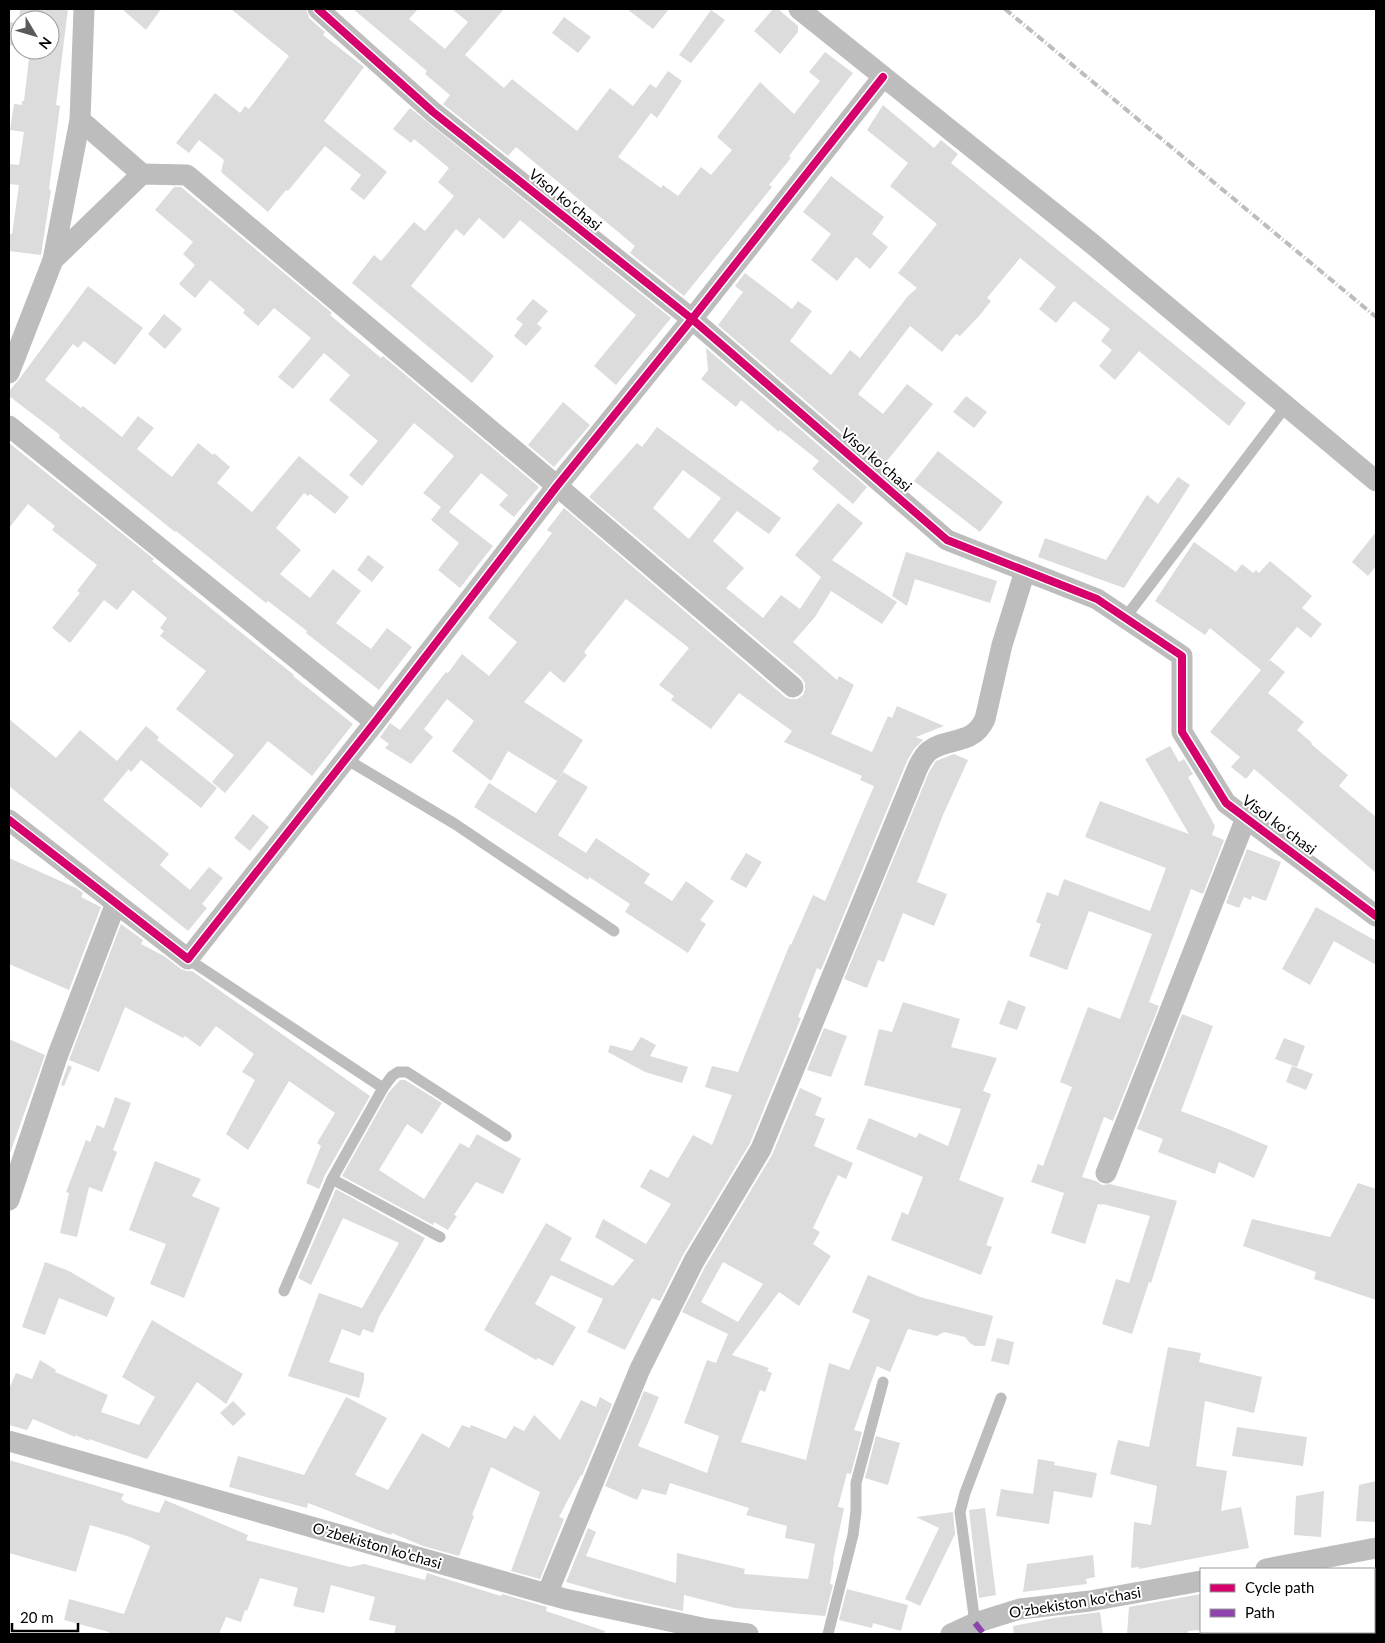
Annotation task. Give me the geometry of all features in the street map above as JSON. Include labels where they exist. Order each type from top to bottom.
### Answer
[{"type":"street","points":[[9,374],[53,260],[80,120],[82,21],[84,9]]},
{"type":"street","name":"Visol koʻchasi","points":[[318,9],[432,112],[692,319],[947,540],[1097,599],[1182,656],[1182,732],[1226,803],[1376,916]]},
{"type":"street","points":[[799,9],[1090,242],[1376,481]]},
{"type":"street","points":[[9,820],[188,959],[375,722],[557,486],[883,77]]},
{"type":"street","points":[[80,120],[142,174],[187,175],[557,486],[793,688]]},
{"type":"street","points":[[53,260],[142,174]]},
{"type":"street","points":[[9,426],[375,722]]},
{"type":"street","points":[[547,1594],[640,1369],[694,1262],[761,1149],[918,767],[930,750],[969,736],[981,726],[1002,645],[1025,571]]},
{"type":"street","points":[[1106,1173],[1246,818]]},
{"type":"street","points":[[9,1200],[57,1058],[116,903]]},
{"type":"street","name":"O'zbekiston ko'chasi","points":[[9,1441],[547,1594],[707,1629],[748,1634]]},
{"type":"street","points":[[1278,1568],[1336,1563],[1376,1548]]},
{"type":"street","name":"O'zbekiston ko'chasi","points":[[951,1634],[979,1629],[1020,1609],[1090,1601],[1200,1581]]},
{"type":"lane","points":[[1125,618],[1286,406]]},
{"type":"lane","points":[[346,759],[455,824],[614,931]]},
{"type":"lane","points":[[188,959],[384,1088]]},
{"type":"lane","points":[[284,1291],[332,1179],[392,1076],[398,1072],[407,1072],[506,1136]]},
{"type":"lane","points":[[332,1179],[440,1237]]},
{"type":"lane","points":[[828,1634],[853,1535],[856,1511],[856,1483],[883,1382]]},
{"type":"lane","points":[[979,1629],[960,1512],[965,1493],[1001,1398]]},
{"type":"building","points":[[68,9],[56,105],[60,106],[49,189],[51,190],[41,255],[9,251],[9,234],[12,234],[19,185],[9,184],[9,164],[19,165],[24,132],[10,130],[14,104],[22,105],[22,101],[24,101],[29,60],[60,60],[60,10],[20,10]]},
{"type":"building","points":[[122,9],[161,9],[146,30]]},
{"type":"building","points":[[231,9],[306,9],[309,18],[325,32],[323,35],[364,67],[324,121],[387,172],[364,200],[350,189],[361,175],[325,146],[268,212],[221,172],[224,160],[199,140],[189,153],[176,143],[215,93],[240,113],[245,106],[249,109],[289,56]]},
{"type":"building","points":[[353,9],[418,9],[409,19],[445,49],[468,22],[452,9],[504,9],[465,55],[504,88],[512,79],[577,131],[610,88],[633,106],[650,84],[656,88],[668,71],[682,81],[657,118],[651,113],[618,157],[661,188],[663,185],[678,196],[701,167],[711,175],[732,150],[717,137],[760,82],[794,114],[820,81],[809,72],[825,52],[853,73],[789,156],[791,158],[769,185],[772,187],[684,296],[630,253],[635,246],[516,147],[508,156],[443,104],[450,95],[425,74],[427,71]]},
{"type":"building","points":[[627,9],[669,9],[653,29]]},
{"type":"building","points":[[773,9],[778,9],[798,26],[798,32],[780,54],[754,31]]},
{"type":"building","points":[[711,10],[725,20],[691,63],[679,55]]},
{"type":"building","points":[[564,17],[591,37],[578,53],[552,33]]},
{"type":"building","points":[[10,22],[10,45],[9,45]]},
{"type":"building","points":[[883,105],[934,148],[941,140],[958,154],[951,163],[1246,403],[1229,426],[1139,351],[1115,380],[1099,366],[1112,350],[1101,341],[1110,329],[1074,301],[1056,323],[1039,309],[1056,287],[1020,258],[987,298],[991,301],[980,315],[960,336],[956,334],[942,352],[910,326],[858,394],[883,414],[907,384],[933,404],[882,467],[718,325],[743,292],[735,286],[745,273],[792,309],[798,301],[812,311],[790,341],[831,375],[850,350],[860,358],[908,296],[917,288],[898,273],[937,224],[890,186],[908,163],[867,130]]},
{"type":"building","points":[[410,108],[671,318],[616,385],[594,366],[636,315],[520,220],[504,239],[479,218],[464,236],[456,229],[411,286],[494,356],[472,383],[352,283],[374,255],[381,261],[414,222],[425,231],[454,196],[438,182],[449,168],[414,139],[411,143],[393,129]]},
{"type":"building","points":[[831,176],[884,217],[872,234],[888,247],[870,269],[856,257],[837,281],[811,260],[831,234],[803,212]]},
{"type":"building","points":[[174,187],[181,187],[332,313],[330,315],[381,358],[383,356],[539,487],[514,517],[499,505],[508,495],[481,473],[449,512],[493,546],[460,588],[438,570],[459,543],[431,520],[441,507],[423,493],[454,456],[414,423],[362,486],[349,475],[378,441],[329,400],[350,375],[324,353],[293,389],[278,377],[311,338],[274,308],[258,326],[243,313],[245,310],[210,280],[195,298],[179,284],[195,265],[183,254],[193,242],[155,210]]},
{"type":"building","points":[[88,286],[143,328],[115,365],[84,341],[78,348],[73,344],[45,380],[81,408],[83,406],[122,437],[138,416],[154,428],[137,449],[172,477],[198,443],[213,455],[214,453],[230,467],[217,483],[252,512],[299,456],[349,497],[335,514],[310,494],[308,496],[304,493],[276,528],[301,550],[280,574],[310,598],[333,569],[361,591],[336,623],[371,649],[387,628],[412,647],[379,690],[306,633],[307,631],[268,601],[266,603],[175,532],[59,438],[60,435],[9,396],[9,391]]},
{"type":"building","points":[[533,299],[548,311],[537,324],[542,328],[526,346],[514,336],[523,324],[516,319]]},
{"type":"building","points":[[164,314],[182,329],[165,349],[148,334]]},
{"type":"building","points":[[706,348],[867,487],[853,504],[812,469],[819,461],[780,430],[779,432],[741,400],[736,407],[701,379],[708,370]]},
{"type":"building","points":[[966,396],[987,412],[974,428],[953,412]]},
{"type":"building","points":[[563,402],[590,425],[554,467],[528,445]]},
{"type":"building","points":[[657,427],[781,518],[769,534],[737,511],[713,541],[744,568],[726,588],[763,618],[781,595],[800,609],[821,577],[795,555],[838,503],[863,523],[832,560],[897,602],[882,624],[831,591],[815,617],[793,642],[837,680],[839,676],[854,685],[831,734],[872,752],[888,716],[892,718],[897,706],[944,726],[916,737],[923,740],[914,749],[907,761],[821,970],[817,968],[798,1017],[801,1018],[750,1143],[683,1255],[660,1301],[652,1298],[625,1350],[587,1332],[603,1299],[551,1275],[535,1304],[576,1327],[553,1366],[538,1358],[536,1360],[484,1330],[546,1223],[572,1238],[560,1260],[613,1286],[634,1260],[595,1237],[603,1219],[646,1244],[671,1204],[640,1187],[650,1169],[668,1178],[693,1135],[712,1145],[732,1095],[705,1087],[712,1066],[738,1072],[790,944],[813,895],[825,901],[874,786],[860,780],[862,776],[784,742],[792,731],[739,693],[711,729],[671,700],[674,696],[659,685],[689,648],[626,599],[584,652],[587,655],[564,683],[550,671],[524,702],[583,740],[557,781],[508,751],[491,781],[452,751],[474,721],[447,699],[424,729],[433,737],[411,764],[385,748],[389,744],[380,737],[390,723],[400,730],[462,654],[489,676],[517,642],[488,618],[552,533],[547,530],[564,508],[785,697],[797,699],[803,695],[805,683],[801,677],[589,497],[637,443],[642,447]],"holes":[[[683,470],[721,498],[689,539],[653,508]]]},
{"type":"building","points":[[9,443],[154,559],[152,561],[353,724],[312,776],[268,741],[225,793],[212,782],[234,755],[176,709],[206,671],[160,636],[164,631],[160,628],[167,618],[133,590],[117,610],[104,600],[70,643],[52,628],[80,593],[77,591],[97,565],[52,530],[55,526],[28,504],[9,528]]},
{"type":"building","points":[[938,451],[1003,502],[980,532],[914,481]]},
{"type":"building","points":[[1178,477],[1190,485],[1124,588],[1038,557],[1045,538],[1106,560],[1147,495],[1158,504]]},
{"type":"building","points":[[1376,532],[1376,566],[1368,576],[1352,562]]},
{"type":"building","points":[[1194,542],[1236,572],[1242,564],[1253,573],[1256,570],[1259,573],[1270,561],[1312,596],[1302,608],[1322,624],[1311,638],[1297,627],[1262,669],[1270,660],[1285,672],[1268,693],[1304,722],[1297,730],[1348,775],[1339,786],[1376,817],[1376,873],[1254,769],[1246,779],[1231,767],[1240,757],[1210,732],[1261,670],[1210,628],[1205,635],[1155,601]]},
{"type":"building","points":[[906,552],[997,581],[990,603],[915,579],[907,606],[892,596]]},
{"type":"building","points":[[368,555],[384,567],[372,582],[357,570]]},
{"type":"building","points":[[9,719],[56,758],[80,730],[117,761],[146,726],[159,737],[157,740],[217,788],[201,808],[141,760],[131,772],[127,768],[128,770],[103,800],[169,854],[160,865],[190,890],[209,867],[223,878],[202,904],[207,908],[188,931],[9,786]]},
{"type":"building","points":[[1170,746],[1179,762],[1184,759],[1193,774],[1188,777],[1215,826],[1212,835],[1224,840],[1203,894],[1191,889],[1149,1002],[1159,1006],[1113,1121],[1104,1117],[1082,1177],[1102,1185],[1110,1184],[1177,1201],[1151,1283],[1149,1282],[1132,1334],[1102,1324],[1116,1279],[1129,1283],[1150,1216],[1098,1204],[1085,1244],[1051,1233],[1064,1193],[1031,1182],[1038,1164],[1043,1166],[1072,1087],[1060,1082],[1088,1007],[1120,1019],[1152,934],[1089,911],[1067,970],[1029,956],[1041,924],[1036,922],[1047,892],[1058,896],[1064,879],[1150,911],[1166,868],[1085,837],[1100,801],[1189,834],[1145,759]]},
{"type":"building","points":[[954,754],[968,760],[943,815],[917,882],[947,894],[934,926],[903,913],[884,962],[878,960],[867,988],[844,979],[929,772],[936,761]]},
{"type":"building","points":[[563,772],[588,787],[558,835],[586,853],[596,838],[650,874],[644,883],[672,901],[686,881],[714,901],[700,920],[706,924],[688,953],[625,912],[630,904],[589,877],[588,880],[474,807],[489,783],[536,813]]},
{"type":"building","points":[[253,814],[269,827],[250,851],[234,838]]},
{"type":"building","points":[[1247,849],[1281,862],[1266,901],[1252,896],[1251,900],[1244,897],[1239,908],[1226,903]]},
{"type":"building","points":[[746,853],[762,862],[746,888],[730,879]]},
{"type":"building","points":[[9,858],[76,888],[83,893],[81,897],[101,907],[69,990],[9,964]]},
{"type":"building","points":[[1316,907],[1376,941],[1376,965],[1334,941],[1310,985],[1282,969]]},
{"type":"building","points":[[121,924],[143,940],[141,944],[164,956],[181,969],[192,971],[370,1096],[319,1189],[306,1183],[321,1146],[317,1143],[335,1113],[289,1081],[248,1150],[226,1134],[255,1080],[242,1072],[254,1054],[216,1026],[200,1047],[185,1036],[183,1038],[125,1007],[99,1072],[69,1060]]},
{"type":"building","points":[[1008,1000],[1026,1007],[1017,1030],[999,1024]]},
{"type":"building","points":[[903,1002],[960,1019],[951,1047],[997,1058],[983,1091],[991,1094],[959,1180],[1004,1198],[986,1245],[992,1247],[981,1275],[891,1240],[902,1212],[908,1215],[923,1177],[856,1149],[869,1118],[916,1138],[919,1133],[948,1146],[961,1109],[864,1085],[879,1029],[892,1032]]},
{"type":"building","points":[[1182,1014],[1213,1026],[1181,1111],[1268,1146],[1254,1178],[1219,1162],[1215,1174],[1158,1152],[1163,1139],[1137,1129]]},
{"type":"building","points":[[824,1028],[847,1036],[831,1077],[807,1070]]},
{"type":"building","points":[[641,1037],[656,1045],[650,1056],[688,1067],[682,1083],[645,1072],[608,1052],[610,1045],[632,1051]]},
{"type":"building","points":[[1284,1038],[1305,1046],[1297,1067],[1275,1059]]},
{"type":"building","points":[[9,1039],[45,1055],[9,1156]]},
{"type":"building","points":[[68,1065],[72,1067],[64,1086],[61,1085]]},
{"type":"building","points":[[1292,1066],[1313,1074],[1306,1090],[1286,1082]]},
{"type":"building","points":[[400,1080],[405,1080],[442,1103],[422,1134],[407,1124],[379,1170],[424,1199],[460,1143],[469,1148],[477,1134],[521,1159],[503,1194],[476,1182],[454,1215],[457,1216],[448,1230],[434,1222],[433,1225],[342,1176],[389,1092]]},
{"type":"building","points":[[800,1088],[822,1098],[815,1115],[825,1119],[814,1146],[853,1163],[846,1179],[838,1175],[813,1228],[820,1232],[813,1244],[831,1256],[799,1306],[779,1292],[732,1355],[769,1368],[767,1371],[772,1373],[765,1392],[760,1390],[741,1442],[806,1460],[829,1363],[849,1370],[870,1320],[852,1312],[868,1275],[920,1297],[993,1316],[985,1346],[975,1346],[965,1337],[944,1332],[937,1336],[908,1329],[890,1372],[877,1366],[854,1430],[862,1432],[851,1474],[847,1473],[838,1507],[844,1508],[833,1561],[830,1584],[833,1585],[825,1616],[735,1608],[684,1595],[683,1611],[623,1598],[566,1582],[588,1528],[596,1532],[586,1556],[676,1583],[677,1553],[745,1569],[744,1574],[808,1579],[815,1544],[785,1538],[787,1526],[746,1515],[749,1508],[670,1483],[666,1495],[642,1489],[637,1500],[605,1486],[644,1391],[659,1397],[638,1446],[707,1473],[719,1436],[684,1423],[707,1360],[716,1363],[728,1334],[682,1312],[705,1267],[772,1155]],"holes":[[[723,1262],[763,1284],[738,1322],[701,1302]]]},
{"type":"building","points":[[115,1097],[131,1103],[113,1150],[117,1152],[102,1192],[89,1187],[77,1237],[60,1233],[69,1193],[66,1192],[86,1140],[90,1142],[97,1125],[104,1128]]},
{"type":"building","points":[[155,1161],[201,1179],[192,1196],[220,1208],[184,1298],[150,1284],[166,1244],[129,1230]]},
{"type":"building","points":[[1358,1183],[1376,1189],[1376,1300],[1314,1279],[1316,1272],[1243,1246],[1252,1219],[1330,1237]]},
{"type":"building","points":[[336,1189],[425,1238],[379,1317],[373,1333],[363,1329],[360,1336],[342,1329],[329,1362],[364,1373],[359,1398],[288,1376],[319,1293],[362,1308],[399,1243],[343,1218],[311,1285],[298,1278]]},
{"type":"building","points":[[45,1262],[69,1271],[115,1298],[107,1317],[59,1298],[45,1335],[22,1327]]},
{"type":"building","points":[[152,1320],[243,1374],[226,1404],[197,1382],[147,1459],[89,1439],[89,1441],[75,1435],[75,1437],[33,1419],[27,1430],[9,1425],[9,1389],[16,1373],[32,1379],[40,1360],[56,1370],[55,1372],[108,1395],[101,1412],[139,1425],[155,1397],[122,1377]]},
{"type":"building","points":[[997,1338],[1014,1342],[1009,1365],[991,1361]]},
{"type":"building","points":[[1168,1347],[1201,1353],[1199,1362],[1262,1377],[1254,1413],[1205,1401],[1196,1466],[1227,1471],[1221,1511],[1241,1507],[1249,1548],[1139,1569],[1139,1567],[1131,1568],[1134,1522],[1151,1525],[1157,1486],[1110,1474],[1118,1440],[1149,1447]]},
{"type":"building","points":[[346,1397],[387,1418],[355,1475],[388,1490],[422,1433],[449,1448],[462,1425],[470,1428],[471,1425],[506,1439],[514,1426],[524,1431],[534,1415],[560,1440],[581,1400],[596,1407],[600,1397],[612,1404],[582,1476],[559,1517],[564,1519],[540,1579],[511,1571],[540,1492],[491,1467],[472,1515],[474,1516],[459,1556],[423,1546],[392,1533],[391,1535],[308,1503],[307,1508],[229,1487],[238,1456],[304,1475]]},
{"type":"building","points":[[233,1401],[246,1414],[233,1426],[220,1413]]},
{"type":"building","points":[[1237,1427],[1307,1437],[1303,1466],[1232,1456]]},
{"type":"building","points":[[876,1436],[900,1443],[888,1485],[865,1478]]},
{"type":"building","points":[[1038,1459],[1055,1462],[1054,1465],[1097,1473],[1092,1498],[1054,1491],[1049,1524],[996,1516],[1001,1489],[1033,1494]]},
{"type":"building","points":[[9,1460],[124,1494],[121,1499],[126,1503],[159,1513],[165,1500],[248,1535],[246,1540],[350,1567],[364,1564],[425,1580],[427,1573],[501,1596],[502,1594],[547,1607],[546,1611],[605,1631],[604,1634],[394,1634],[396,1626],[369,1620],[375,1597],[331,1585],[324,1613],[293,1606],[298,1588],[260,1578],[241,1622],[226,1617],[219,1634],[108,1634],[109,1632],[64,1620],[69,1599],[124,1614],[150,1546],[130,1537],[90,1525],[76,1572],[9,1553]]},
{"type":"building","points":[[1376,1481],[1376,1522],[1356,1521],[1359,1485]]},
{"type":"building","points":[[1324,1491],[1321,1537],[1294,1535],[1296,1496]]},
{"type":"building","points":[[985,1508],[996,1595],[979,1598],[969,1510]]},
{"type":"building","points":[[953,1512],[955,1534],[920,1606],[905,1599],[939,1528],[916,1517]]},
{"type":"building","points":[[1093,1555],[1095,1577],[1086,1579],[1087,1584],[1023,1592],[1027,1564]]},
{"type":"building","points":[[847,1589],[908,1605],[901,1631],[873,1623],[872,1628],[839,1620]]},
{"type":"building","points":[[1200,1594],[1200,1630],[1188,1631],[1189,1634],[1127,1634],[1129,1607]]},
{"type":"building","points":[[1100,1612],[1103,1634],[1014,1634],[1013,1626]]},
{"type":"railway","points":[[1005,9],[1376,317]]},
{"type":"marked path","points":[[975,1623],[984,1634]]},
{"type":"cycle path","points":[[318,9],[433,112],[692,319],[947,540],[1097,599],[1182,656],[1182,732],[1226,803],[1376,916]]},
{"type":"cycle path","points":[[9,820],[188,959],[375,722],[557,486],[883,77]]}]
